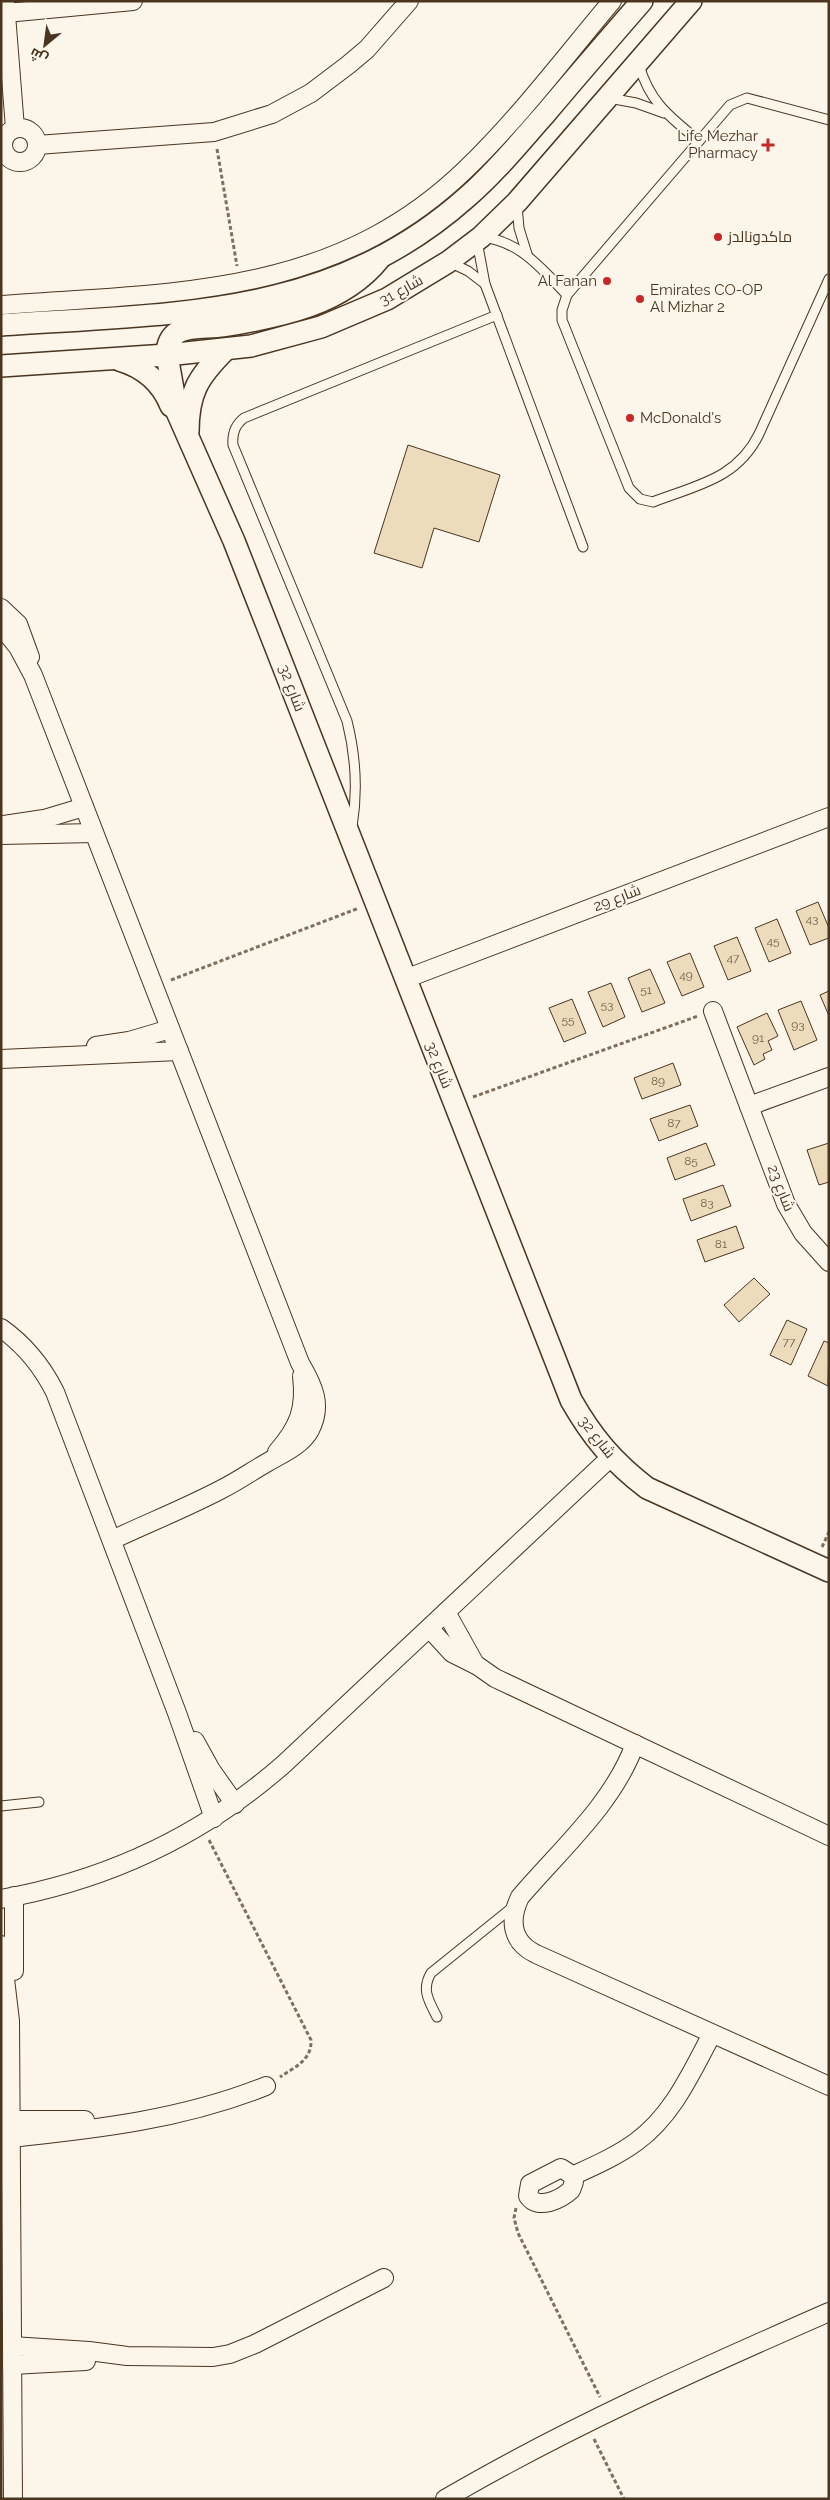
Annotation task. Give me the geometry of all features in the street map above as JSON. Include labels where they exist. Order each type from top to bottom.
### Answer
[{"type":"street","points":[[16,128],[5,7],[133,1]]},
{"type":"street","points":[[37,145],[214,132],[272,114],[311,93],[367,49],[408,1]]},
{"type":"street","points":[[1,305],[182,291],[240,284],[302,267],[360,243],[415,211],[440,192],[486,149],[612,1]]},
{"type":"street","points":[[1,325],[182,313],[249,304],[316,286],[380,258],[439,220],[493,173],[642,1]]},
{"type":"street","name":"شارع 31","points":[[1,366],[225,350],[286,338],[354,315],[403,290],[448,262],[479,238],[517,202],[691,1]]},
{"type":"street","points":[[16,128],[28,129],[36,139],[37,145],[36,152],[26,161],[12,160],[2,150],[6,134],[16,128]]},
{"type":"street","points":[[167,355],[169,342],[179,332],[269,317],[330,298],[363,278],[380,258]]},
{"type":"street","name":"شارع 32","points":[[188,437],[189,410],[194,390],[204,372],[225,350]]},
{"type":"street","name":"شارع 32","points":[[167,355],[173,399],[234,541],[571,1400],[586,1427],[611,1457],[647,1488],[829,1570]]},
{"type":"street","points":[[115,358],[136,366],[155,381],[168,400],[179,425],[188,437]]},
{"type":"street","points":[[1,608],[12,617],[23,634],[30,653],[33,675]]},
{"type":"street","points":[[1,626],[18,647],[33,675],[300,1363],[312,1382],[317,1398],[314,1421],[306,1436],[298,1444],[223,1489],[112,1540]]},
{"type":"street","points":[[1,826],[44,819],[84,807]]},
{"type":"street","name":"شارع 29","points":[[405,979],[829,817]]},
{"type":"street","points":[[1,835],[94,833]]},
{"type":"street","name":"شارع 23","points":[[712,1011],[786,1204],[803,1233],[829,1262]]},
{"type":"street","points":[[49,1056],[71,1050],[129,1041],[170,1029]]},
{"type":"street","points":[[1,1060],[49,1056],[85,1057],[179,1051]]},
{"type":"street","points":[[749,1106],[829,1077]]},
{"type":"street","points":[[1,1328],[26,1349],[47,1376],[178,1712],[208,1822]]},
{"type":"street","points":[[13,2499],[10,2022],[14,1974],[8,1897],[59,1886],[121,1866],[155,1851],[208,1822],[235,1804],[284,1764],[611,1457]]},
{"type":"street","points":[[446,1612],[476,1665]]},
{"type":"street","points":[[429,1628],[452,1653],[508,1685],[829,1836]]},
{"type":"street","points":[[178,1712],[211,1770],[235,1804]]},
{"type":"street","points":[[634,1744],[624,1771],[610,1794],[526,1890],[516,1905],[513,1923],[514,1932],[518,1940],[529,1950],[829,2086]]},
{"type":"street","points":[[1,1944],[10,2022]]},
{"type":"street","points":[[572,2176],[623,2151],[658,2124],[676,2100],[712,2034]]},
{"type":"street","points":[[11,2138],[125,2124],[204,2108],[266,2086]]},
{"type":"street","points":[[10,2120],[87,2120],[125,2124]]},
{"type":"street","points":[[557,2169],[565,2169],[572,2176],[573,2186],[568,2192],[542,2204],[534,2203],[528,2192],[533,2181],[557,2169]]},
{"type":"street","points":[[12,2365],[126,2356],[213,2356],[237,2352],[384,2278]]},
{"type":"street","points":[[445,2499],[501,2466],[608,2413],[829,2312]]},
{"type":"street","points":[[12,2346],[89,2351],[126,2356]]},
{"type":"lane","points":[[638,62],[648,89],[664,113],[699,141]]},
{"type":"lane","points":[[608,97],[636,103],[664,113]]},
{"type":"lane","points":[[829,120],[742,99],[730,105],[567,295],[562,310],[562,320],[629,488],[640,499],[653,502],[727,473],[747,456],[759,434],[829,279]]},
{"type":"lane","points":[[517,202],[519,228],[527,254]]},
{"type":"lane","points":[[567,295],[527,254],[505,242],[479,238],[485,284],[583,547]]},
{"type":"lane","points":[[448,262],[468,271],[485,284]]},
{"type":"lane","points":[[350,838],[356,781],[355,761],[347,721],[233,445],[233,433],[235,427],[244,418],[497,316]]},
{"type":"lane","points":[[1,1806],[39,1802]]},
{"type":"lane","points":[[437,2017],[425,1992],[431,1973],[516,1905]]},
{"type":"path","points":[[214,132],[240,284]]},
{"type":"path","points":[[154,986],[376,901]]},
{"type":"path","points":[[454,1104],[712,1011]]},
{"type":"path","points":[[208,1822],[311,2040],[311,2047],[307,2058],[266,2086]]},
{"type":"path","points":[[528,2192],[516,2206],[515,2225],[608,2413]]},
{"type":"path","points":[[586,2424],[624,2499]]},
{"type":"building","points":[[408,445],[500,475],[479,542],[434,528],[422,568],[374,553]]},
{"type":"building","points":[[818,902],[829,928],[829,938],[810,945],[796,911]]},
{"type":"building","points":[[777,919],[791,953],[769,962],[755,928]]},
{"type":"building","points":[[737,937],[751,971],[728,980],[714,946]]},
{"type":"building","points":[[690,953],[704,987],[682,996],[667,962]]},
{"type":"building","points":[[650,969],[665,1003],[642,1012],[628,978]]},
{"type":"building","points":[[611,983],[625,1017],[603,1027],[588,992]]},
{"type":"building","points":[[829,991],[829,1016],[820,995]]},
{"type":"building","points":[[572,999],[586,1033],[564,1042],[549,1008]]},
{"type":"building","points":[[801,1001],[817,1040],[794,1050],[778,1010]]},
{"type":"building","points":[[767,1013],[778,1036],[768,1041],[772,1050],[763,1054],[765,1059],[754,1065],[737,1027]]},
{"type":"building","points":[[673,1063],[681,1085],[642,1099],[634,1078]]},
{"type":"building","points":[[690,1105],[698,1126],[659,1141],[650,1119]]},
{"type":"building","points":[[706,1143],[715,1165],[675,1180],[667,1158]]},
{"type":"building","points":[[829,1143],[829,1182],[819,1185],[807,1150]]},
{"type":"building","points":[[723,1185],[731,1206],[691,1221],[683,1199]]},
{"type":"building","points":[[736,1226],[744,1248],[705,1262],[697,1240]]},
{"type":"building","points":[[754,1278],[770,1294],[739,1322],[724,1305]]},
{"type":"building","points":[[787,1320],[807,1329],[791,1365],[770,1355]]},
{"type":"building","points":[[824,1341],[829,1343],[828,1386],[808,1376]]},
{"type":"place","name":"Life Mezhar Pharmacy","points":[[768,145]]},
{"type":"place","name":"ماكدونالدز","points":[[718,237]]},
{"type":"place","name":"Al Fanan","points":[[607,281]]},
{"type":"place","name":"Emirates CO-OP Al Mizhar 2","points":[[640,299]]},
{"type":"place","name":"McDonald's","points":[[630,418]]}]
